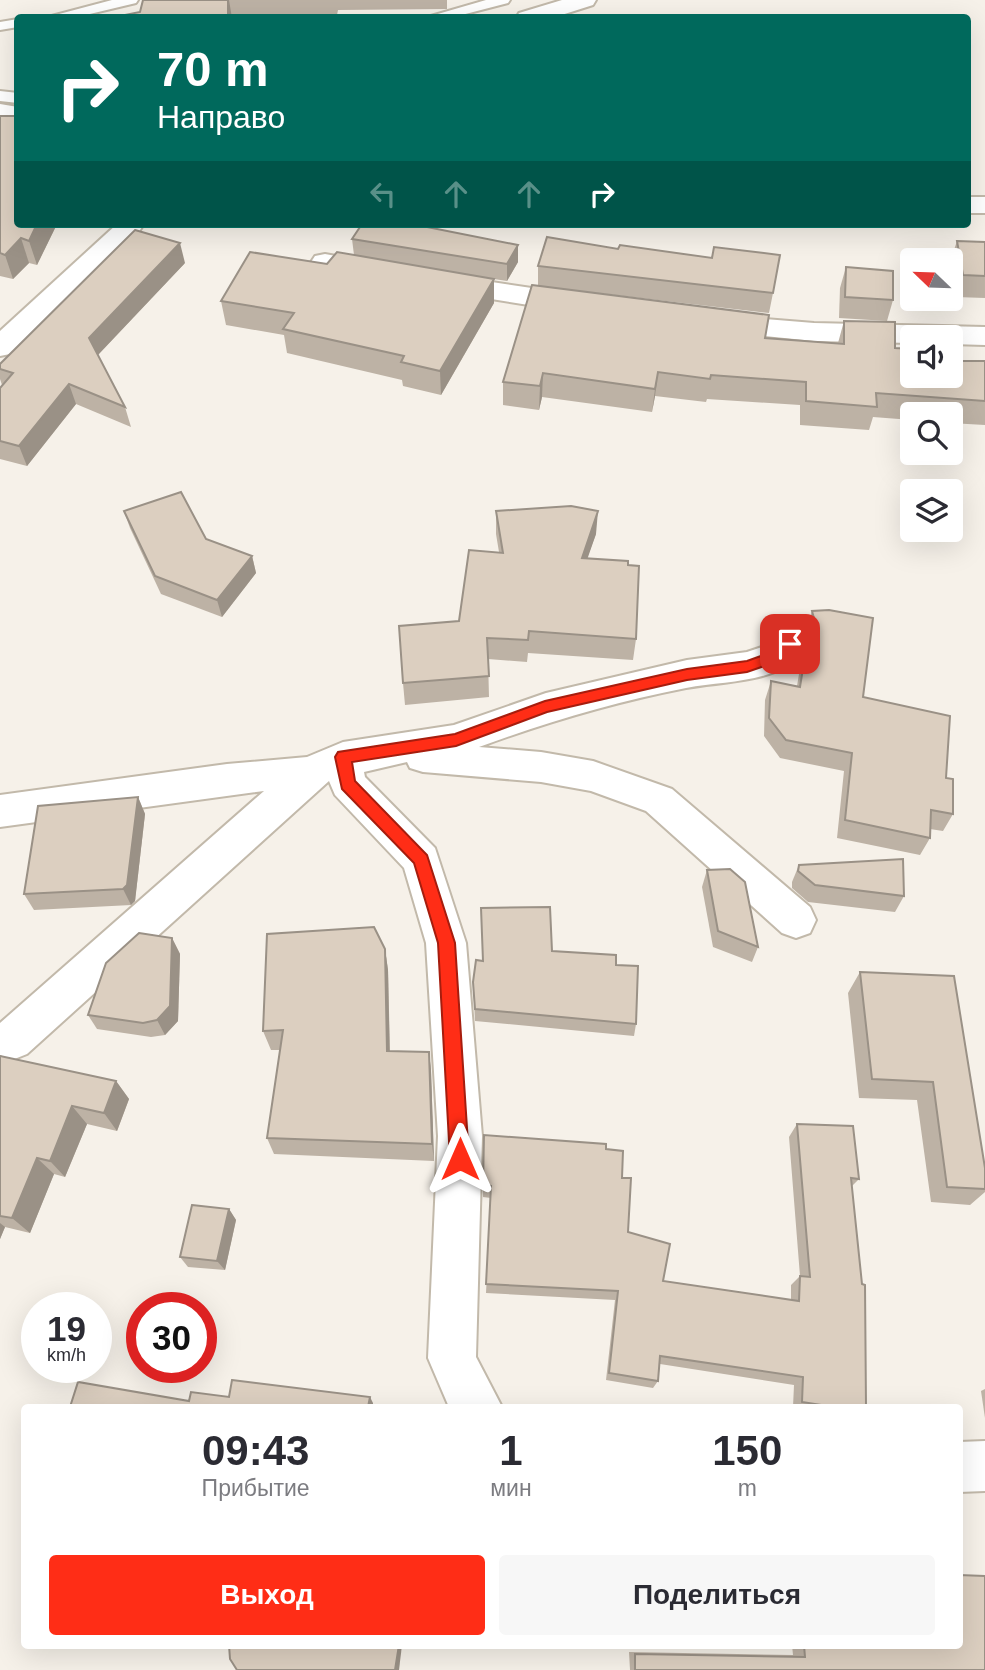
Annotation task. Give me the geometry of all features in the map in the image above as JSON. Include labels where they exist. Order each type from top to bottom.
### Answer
[{"type":"street","points":[[540,14],[585,0]]},
{"type":"street","points":[[0,348],[127,230]]},
{"type":"street","points":[[325,261],[479,290],[609,308]]},
{"type":"street","points":[[684,319],[814,332],[985,336]]},
{"type":"street","points":[[0,811],[328,764],[456,740],[545,707],[687,674],[747,666],[774,657],[790,644]]},
{"type":"street","points":[[12,1040],[328,764],[413,757],[541,766],[604,780],[659,800],[796,920]]},
{"type":"street","points":[[328,764],[421,860],[446,943],[460,1136],[452,1358],[474,1404]]},
{"type":"street","points":[[963,1467],[985,1466]]},
{"type":"lane","points":[[447,14],[503,0]]},
{"type":"lane","points":[[79,14],[127,7]]},
{"type":"building","points":[[143,0],[228,0],[228,14],[130,14],[140,12]]},
{"type":"building","points":[[0,116],[14,116],[14,228],[35,228],[29,241],[21,238],[5,255],[0,253]]},
{"type":"building","points":[[359,228],[432,228],[518,245],[507,264],[352,239]]},
{"type":"building","points":[[135,230],[180,243],[89,338],[125,407],[69,384],[19,446],[0,441],[0,388],[13,373],[0,369],[0,364]]},
{"type":"building","points":[[547,237],[618,249],[620,245],[712,258],[714,247],[780,255],[773,293],[538,266]]},
{"type":"building","points":[[957,241],[985,242],[985,276],[963,275],[963,248],[958,248]]},
{"type":"building","points":[[250,252],[327,264],[337,252],[494,279],[440,371],[401,362],[404,356],[283,329],[294,313],[221,301]]},
{"type":"building","points":[[846,267],[893,271],[893,300],[845,297]]},
{"type":"building","points":[[532,285],[769,315],[765,338],[844,344],[844,321],[895,322],[895,348],[900,348],[900,388],[963,388],[963,361],[985,361],[985,401],[876,393],[877,407],[806,401],[806,382],[711,375],[710,379],[658,372],[655,389],[543,373],[540,386],[503,382]]},
{"type":"building","points":[[181,492],[206,539],[252,556],[217,600],[155,576],[124,511]]},
{"type":"building","points":[[571,506],[598,511],[582,558],[628,561],[628,565],[639,566],[636,639],[529,631],[528,640],[487,638],[489,676],[403,683],[399,626],[459,621],[469,550],[503,553],[496,511]]},
{"type":"building","points":[[829,610],[873,618],[863,697],[950,716],[946,778],[953,779],[953,814],[931,810],[930,838],[845,820],[852,753],[786,740],[769,718],[771,681],[800,687],[808,637],[816,626],[812,611]]},
{"type":"building","points":[[138,797],[127,885],[123,889],[24,894],[38,806]]},
{"type":"building","points":[[903,859],[904,896],[815,885],[798,871],[799,865]]},
{"type":"building","points":[[730,869],[745,882],[758,947],[718,931],[707,870]]},
{"type":"building","points":[[550,907],[552,951],[616,955],[616,965],[638,966],[636,1024],[475,1009],[473,982],[476,960],[483,961],[481,908]]},
{"type":"building","points":[[374,927],[385,949],[387,1051],[429,1052],[432,1144],[267,1138],[283,1030],[263,1031],[267,934]]},
{"type":"building","points":[[139,933],[172,938],[170,1006],[157,1020],[143,1023],[88,1015],[106,963]]},
{"type":"building","points":[[860,972],[954,976],[985,1168],[985,1189],[947,1187],[933,1082],[872,1079]]},
{"type":"building","points":[[0,1056],[116,1081],[104,1113],[72,1106],[50,1161],[37,1158],[12,1218],[0,1216]]},
{"type":"building","points":[[797,1124],[853,1126],[859,1179],[851,1178],[862,1284],[865,1285],[866,1404],[802,1402],[803,1377],[660,1356],[658,1381],[609,1373],[618,1291],[486,1284],[491,1186],[483,1185],[484,1135],[606,1144],[606,1149],[623,1151],[622,1178],[631,1178],[628,1232],[670,1244],[663,1281],[799,1301],[800,1276],[810,1277]]},
{"type":"building","points":[[192,1205],[229,1209],[217,1261],[180,1257]]},
{"type":"building","points":[[232,1380],[370,1397],[369,1404],[71,1404],[78,1383],[189,1401],[191,1392],[229,1397]]},
{"type":"building","points":[[963,1575],[985,1576],[985,1670],[635,1670],[635,1654],[805,1657],[804,1649],[963,1649]]},
{"type":"building","points":[[229,1649],[398,1649],[395,1670],[237,1670],[230,1659]]},
{"type":"route","points":[[460,1159],[446,943],[421,860],[348,784],[343,757],[456,740],[545,707],[687,674],[747,666],[774,657],[790,644]]}]
